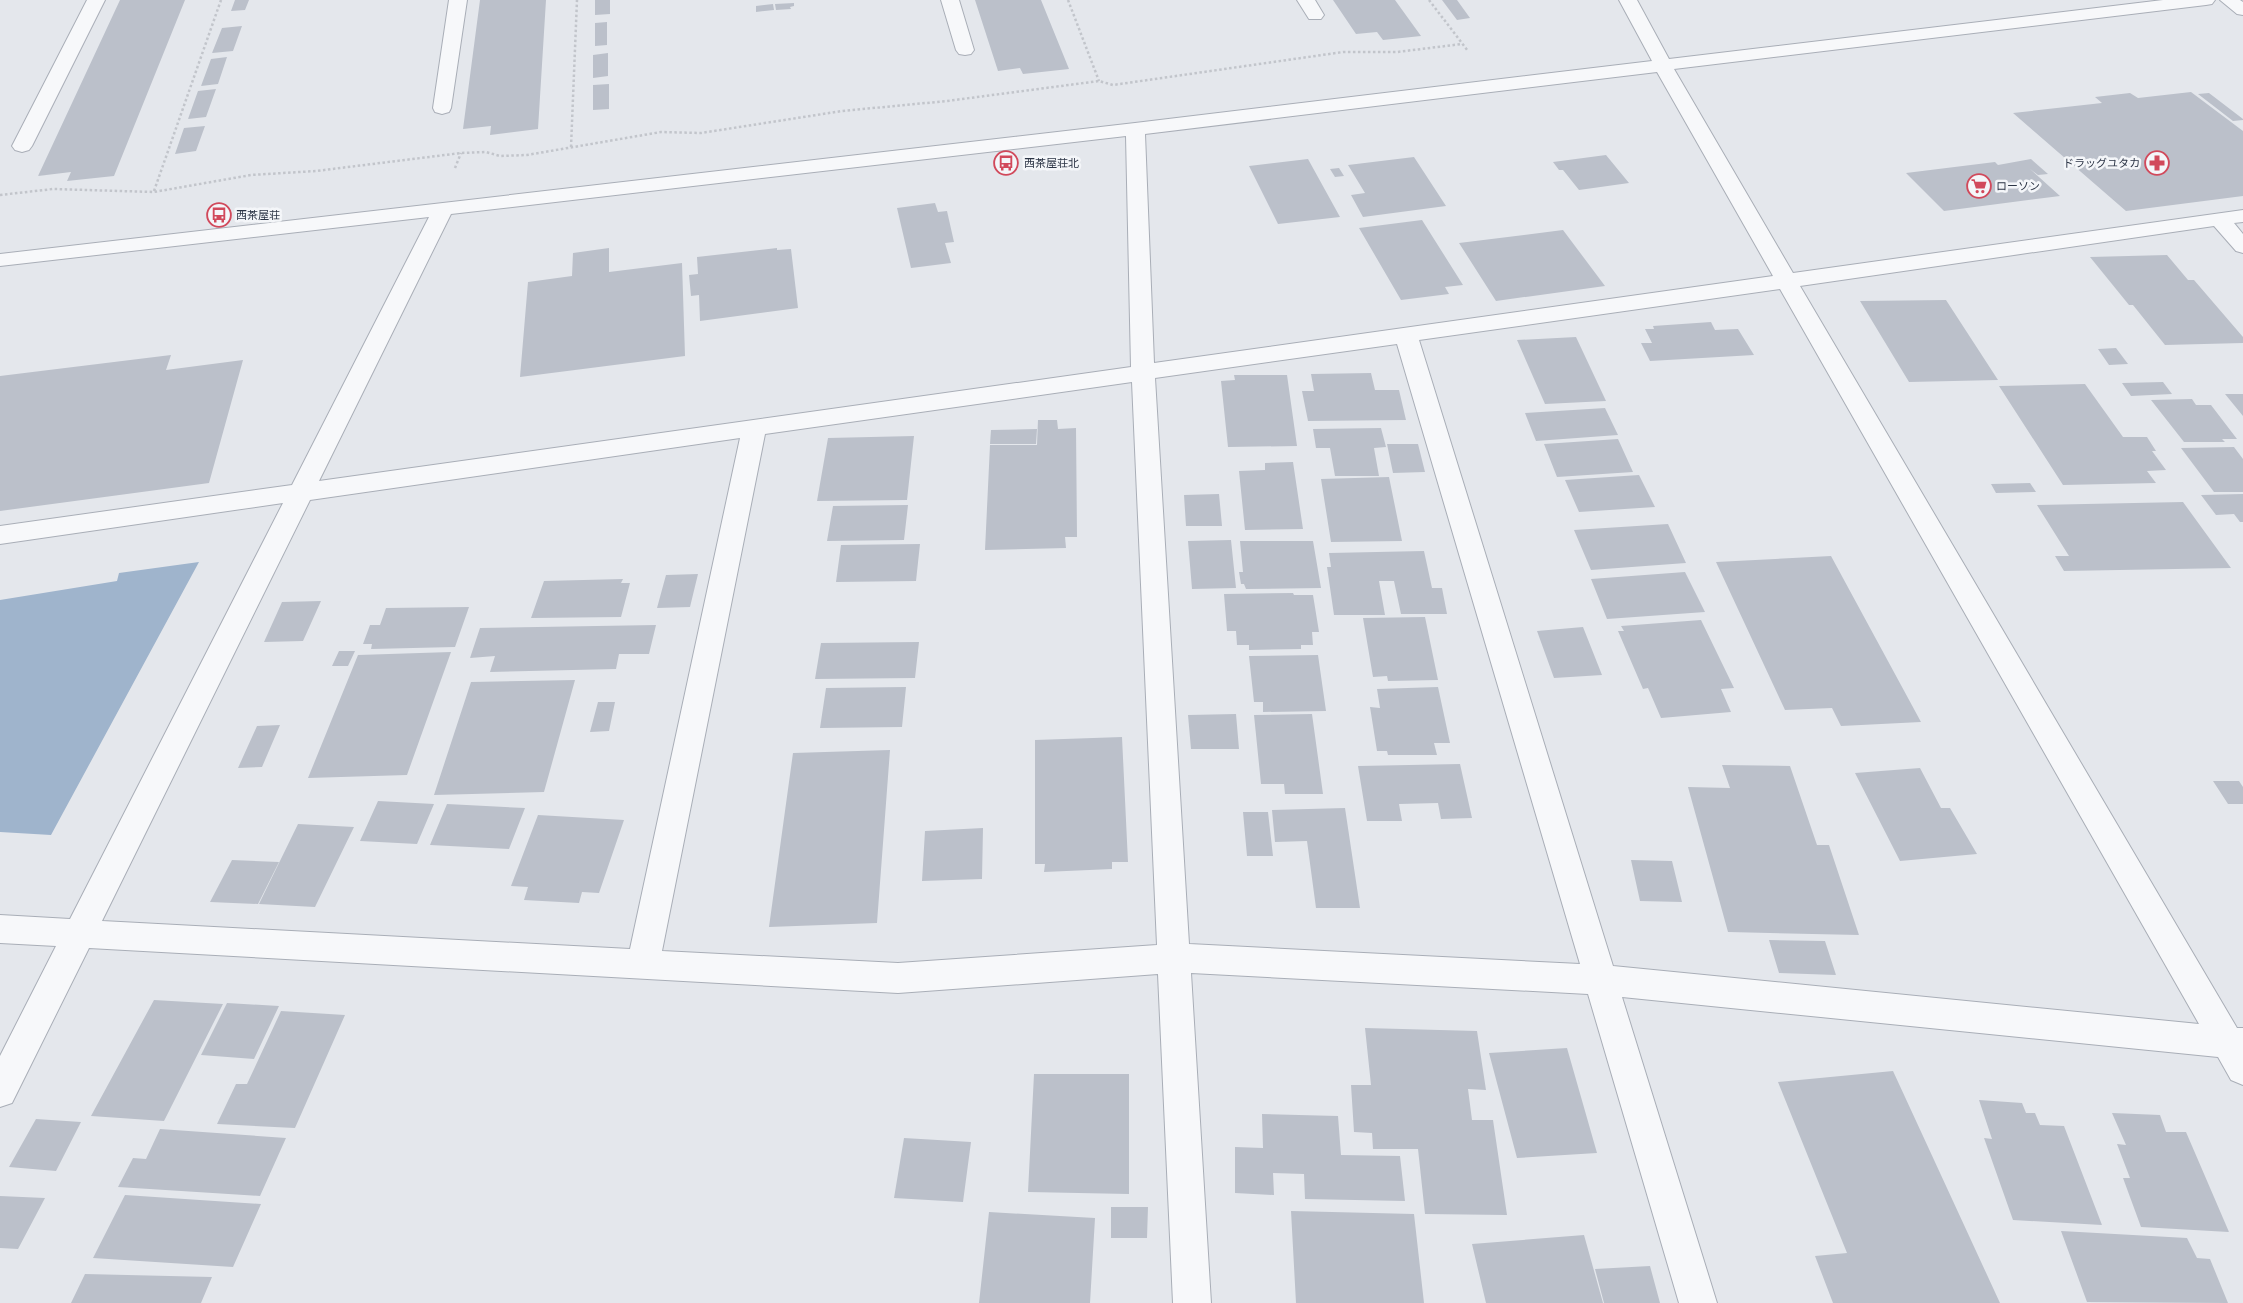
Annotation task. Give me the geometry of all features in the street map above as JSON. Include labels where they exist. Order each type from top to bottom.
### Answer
[{"type":"street","points":[[22,146],[96,0]]},
{"type":"street","points":[[442,108],[458,0]]},
{"type":"street","points":[[950,0],[965,50]]},
{"type":"street","points":[[1306,0],[1315,15]]},
{"type":"street","points":[[1628,0],[1662,66],[1786,280],[2238,1052]]},
{"type":"street","points":[[0,260],[1135,129],[2206,0]]},
{"type":"street","points":[[2229,0],[2243,10]]},
{"type":"street","points":[[1135,129],[1143,372],[1192,1303]]},
{"type":"street","points":[[0,1091],[444,208]]},
{"type":"street","points":[[0,535],[2243,216]]},
{"type":"street","points":[[2219,219],[2243,247]]},
{"type":"street","points":[[1406,335],[1698,1303]]},
{"type":"street","points":[[644,964],[754,427]]},
{"type":"street","points":[[0,929],[898,978],[1174,958],[1602,980],[2238,1052]]},
{"type":"path","points":[[154,192],[221,0]]},
{"type":"path","points":[[570,147],[576,0]]},
{"type":"path","points":[[1068,0],[1098,81]]},
{"type":"path","points":[[1429,0],[1468,51]]},
{"type":"path","points":[[0,194],[53,189],[154,192],[250,175],[316,171],[461,153],[486,152],[500,156],[527,155],[661,132],[701,133],[842,111],[947,101],[1098,81],[1112,85],[1343,52],[1397,52],[1462,44]]},
{"type":"water","points":[[199,562],[51,835],[0,832],[0,600],[117,581],[119,573]]},
{"type":"building","points":[[120,0],[185,0],[114,176],[67,181],[71,172],[38,176]]},
{"type":"building","points":[[235,0],[249,0],[245,10],[231,11]]},
{"type":"building","points":[[480,0],[546,0],[538,129],[490,135],[491,126],[463,129]]},
{"type":"building","points":[[595,0],[610,0],[610,14],[595,15]]},
{"type":"building","points":[[975,0],[1041,0],[1069,69],[1023,74],[1020,68],[998,71]]},
{"type":"building","points":[[1333,0],[1395,0],[1421,36],[1383,40],[1377,32],[1356,34]]},
{"type":"building","points":[[1442,0],[1457,0],[1470,18],[1457,20]]},
{"type":"building","points":[[794,3],[794,6],[790,7],[791,9],[776,10],[775,4]]},
{"type":"building","points":[[773,4],[774,10],[756,12],[756,6]]},
{"type":"building","points":[[607,22],[607,45],[595,46],[595,23]]},
{"type":"building","points":[[242,26],[233,51],[212,53],[222,28]]},
{"type":"building","points":[[608,53],[608,76],[593,78],[593,55]]},
{"type":"building","points":[[227,57],[218,84],[201,86],[211,59]]},
{"type":"building","points":[[609,84],[609,109],[593,110],[593,85]]},
{"type":"building","points":[[216,89],[206,117],[188,119],[198,91]]},
{"type":"building","name":"ドラッグユタカ","points":[[2191,92],[2243,131],[2243,196],[2126,211],[2013,113],[2102,103],[2095,97],[2130,93],[2138,98]]},
{"type":"building","points":[[2209,93],[2243,120],[2233,121],[2198,94]]},
{"type":"building","points":[[205,126],[196,151],[175,154],[184,128]]},
{"type":"building","points":[[1606,155],[1629,183],[1579,190],[1563,170],[1559,170],[1553,162]]},
{"type":"building","points":[[1414,157],[1446,206],[1363,217],[1351,195],[1365,193],[1348,165]]},
{"type":"building","points":[[1308,159],[1340,217],[1278,224],[1249,166]]},
{"type":"building","points":[[2031,159],[2048,174],[2038,175],[2030,169],[2060,196],[1944,211],[1906,173],[1995,162],[1998,165]]},
{"type":"building","points":[[1339,168],[1344,176],[1335,177],[1330,169]]},
{"type":"building","points":[[935,203],[938,212],[947,211],[954,242],[945,243],[951,263],[911,268],[897,208]]},
{"type":"building","points":[[1422,220],[1463,285],[1445,287],[1449,294],[1401,300],[1359,228]]},
{"type":"building","points":[[1563,230],[1605,286],[1496,301],[1459,243]]},
{"type":"building","points":[[609,248],[609,272],[682,263],[685,356],[520,377],[528,282],[572,276],[573,253]]},
{"type":"building","points":[[777,248],[777,250],[791,249],[798,308],[700,321],[699,295],[691,296],[689,275],[698,274],[697,257]]},
{"type":"building","points":[[2167,255],[2188,280],[2194,280],[2243,337],[2243,343],[2165,345],[2133,305],[2129,305],[2090,257]]},
{"type":"building","points":[[1946,300],[1998,380],[1909,382],[1860,301]]},
{"type":"building","points":[[1711,322],[1715,330],[1738,329],[1754,355],[1650,361],[1641,343],[1652,343],[1645,329],[1654,329],[1653,326]]},
{"type":"building","points":[[1576,337],[1606,401],[1545,404],[1517,340]]},
{"type":"building","points":[[2116,348],[2128,364],[2109,365],[2098,349]]},
{"type":"building","points":[[171,355],[166,370],[243,360],[209,483],[0,511],[0,376]]},
{"type":"building","points":[[1371,373],[1375,390],[1399,390],[1406,420],[1308,421],[1302,391],[1314,391],[1311,374]]},
{"type":"building","points":[[1234,375],[1287,375],[1297,446],[1228,447],[1221,381],[1235,380]]},
{"type":"building","points":[[2163,382],[2172,394],[2131,396],[2122,383]]},
{"type":"building","points":[[2085,384],[2123,437],[2147,437],[2156,451],[2152,451],[2166,470],[2147,471],[2156,483],[2063,485],[1999,386]]},
{"type":"building","points":[[2225,394],[2243,394],[2243,416]]},
{"type":"building","points":[[2192,399],[2196,405],[2211,405],[2237,439],[2222,439],[2225,442],[2184,442],[2151,400]]},
{"type":"building","points":[[1605,408],[1618,435],[1536,441],[1525,413]]},
{"type":"building","points":[[1038,420],[1057,420],[1058,429],[1076,428],[1077,537],[1065,537],[1066,548],[985,550],[990,445],[1037,445]]},
{"type":"building","points":[[1381,428],[1386,447],[1374,448],[1379,476],[1335,476],[1330,448],[1316,448],[1313,429]]},
{"type":"building","points":[[1037,429],[1036,444],[990,444],[991,430]]},
{"type":"building","points":[[914,436],[907,500],[817,501],[828,438]]},
{"type":"building","points":[[1618,439],[1633,472],[1557,477],[1544,444]]},
{"type":"building","points":[[1387,444],[1418,444],[1425,472],[1393,473]]},
{"type":"building","points":[[2234,447],[2243,459],[2243,492],[2214,492],[2181,448]]},
{"type":"building","points":[[1293,462],[1303,529],[1245,530],[1239,471],[1265,470],[1265,463]]},
{"type":"building","points":[[1639,475],[1655,507],[1579,512],[1565,480]]},
{"type":"building","points":[[1389,477],[1402,541],[1331,542],[1321,479]]},
{"type":"building","points":[[2030,483],[2036,492],[1996,493],[1991,484]]},
{"type":"building","points":[[1219,494],[1222,526],[1186,526],[1184,495]]},
{"type":"building","points":[[2243,494],[2243,522],[2240,522],[2234,514],[2216,515],[2201,495]]},
{"type":"building","points":[[2183,502],[2231,568],[2064,571],[2055,556],[2069,556],[2037,505]]},
{"type":"building","points":[[908,505],[904,540],[827,541],[833,506]]},
{"type":"building","points":[[1668,524],[1686,563],[1591,570],[1574,530]]},
{"type":"building","points":[[1231,540],[1236,588],[1192,589],[1188,541]]},
{"type":"building","points":[[1240,541],[1313,541],[1321,588],[1246,589],[1244,584],[1241,584],[1239,572],[1243,572]]},
{"type":"building","points":[[920,544],[916,581],[836,582],[841,545]]},
{"type":"building","points":[[1424,551],[1432,588],[1442,588],[1447,614],[1401,614],[1394,581],[1379,581],[1385,615],[1334,615],[1327,567],[1331,567],[1329,553]]},
{"type":"building","points":[[1831,556],[1921,722],[1841,726],[1832,708],[1785,710],[1716,562]]},
{"type":"building","points":[[1685,572],[1705,612],[1607,619],[1591,579]]},
{"type":"building","points":[[698,574],[690,607],[657,608],[666,575]]},
{"type":"building","points":[[623,579],[621,583],[630,583],[621,617],[531,618],[544,581]]},
{"type":"building","points":[[1293,593],[1294,595],[1313,595],[1319,632],[1312,632],[1313,645],[1301,645],[1301,649],[1249,650],[1249,645],[1237,645],[1236,631],[1227,631],[1224,594]]},
{"type":"building","points":[[321,601],[303,641],[264,642],[282,602]]},
{"type":"building","points":[[469,607],[455,647],[371,649],[372,644],[363,644],[370,625],[380,625],[386,608]]},
{"type":"building","points":[[1425,617],[1438,680],[1388,681],[1387,676],[1373,677],[1363,618]]},
{"type":"building","points":[[1701,620],[1734,688],[1721,689],[1731,712],[1661,718],[1648,688],[1643,689],[1618,631],[1624,631],[1621,626]]},
{"type":"building","points":[[656,625],[649,654],[619,654],[616,669],[490,672],[495,656],[470,658],[480,628]]},
{"type":"building","points":[[1583,627],[1602,675],[1554,678],[1537,631]]},
{"type":"building","points":[[919,642],[915,678],[815,679],[821,643]]},
{"type":"building","points":[[339,651],[355,651],[348,666],[332,666]]},
{"type":"building","points":[[451,652],[407,775],[308,778],[358,655]]},
{"type":"building","points":[[1318,655],[1326,711],[1263,712],[1263,702],[1254,702],[1249,656]]},
{"type":"building","points":[[575,680],[544,792],[434,795],[471,682]]},
{"type":"building","points":[[906,687],[902,727],[820,728],[826,688]]},
{"type":"building","points":[[1438,687],[1450,743],[1434,743],[1437,755],[1388,755],[1387,751],[1377,751],[1370,707],[1380,708],[1377,689]]},
{"type":"building","points":[[598,702],[615,702],[609,731],[590,732]]},
{"type":"building","points":[[1236,714],[1239,749],[1191,749],[1188,715]]},
{"type":"building","points":[[1312,714],[1323,794],[1285,794],[1284,784],[1261,784],[1254,715]]},
{"type":"building","points":[[280,725],[262,767],[238,768],[257,726]]},
{"type":"building","points":[[1122,737],[1128,862],[1112,862],[1112,869],[1044,872],[1045,864],[1035,864],[1035,740]]},
{"type":"building","points":[[890,750],[877,923],[769,927],[793,753]]},
{"type":"building","points":[[1460,764],[1472,818],[1441,819],[1438,803],[1399,804],[1402,821],[1367,821],[1358,766]]},
{"type":"building","points":[[1722,765],[1790,766],[1817,845],[1829,845],[1859,935],[1728,932],[1688,787],[1730,788]]},
{"type":"building","points":[[1920,768],[1941,808],[1950,808],[1977,854],[1900,861],[1855,773]]},
{"type":"building","points":[[2213,781],[2239,781],[2243,787],[2243,804],[2228,804]]},
{"type":"building","points":[[378,801],[434,804],[417,844],[360,841]]},
{"type":"building","points":[[447,804],[525,808],[509,849],[430,845]]},
{"type":"building","points":[[1345,808],[1360,908],[1316,908],[1307,841],[1275,842],[1272,810]]},
{"type":"building","points":[[1243,812],[1268,812],[1273,856],[1247,856]]},
{"type":"building","points":[[538,815],[624,820],[599,893],[582,892],[579,903],[524,900],[528,887],[511,886]]},
{"type":"building","points":[[298,824],[354,827],[315,907],[259,904]]},
{"type":"building","points":[[983,828],[982,879],[922,881],[925,831]]},
{"type":"building","points":[[232,860],[279,862],[258,904],[210,902]]},
{"type":"building","points":[[1631,860],[1672,861],[1682,902],[1640,901]]},
{"type":"building","points":[[1769,940],[1825,941],[1836,975],[1779,973]]},
{"type":"building","points":[[154,1000],[223,1004],[164,1121],[91,1116]]},
{"type":"building","points":[[227,1003],[279,1006],[254,1059],[201,1055]]},
{"type":"building","points":[[281,1011],[345,1015],[295,1128],[217,1124],[236,1084],[247,1084]]},
{"type":"building","points":[[1365,1028],[1477,1031],[1486,1090],[1468,1089],[1472,1120],[1493,1120],[1507,1215],[1425,1214],[1418,1149],[1373,1149],[1372,1133],[1354,1132],[1351,1085],[1371,1085]]},
{"type":"building","points":[[1567,1048],[1597,1153],[1517,1158],[1489,1053]]},
{"type":"building","points":[[1893,1071],[2000,1303],[1833,1303],[1815,1256],[1847,1253],[1778,1082]]},
{"type":"building","points":[[1034,1074],[1129,1074],[1129,1194],[1028,1192]]},
{"type":"building","points":[[1979,1100],[2022,1103],[2026,1113],[2035,1113],[2040,1125],[2064,1126],[2102,1225],[2013,1220],[1984,1138],[1992,1139]]},
{"type":"building","points":[[2112,1113],[2160,1115],[2166,1132],[2186,1132],[2229,1232],[2141,1227],[2123,1178],[2130,1178],[2117,1144],[2126,1145]]},
{"type":"building","points":[[1262,1114],[1338,1116],[1341,1155],[1400,1156],[1405,1201],[1305,1199],[1304,1174],[1273,1173],[1274,1195],[1235,1193],[1235,1147],[1263,1148]]},
{"type":"building","points":[[36,1119],[81,1122],[56,1171],[9,1167]]},
{"type":"building","points":[[160,1129],[286,1138],[260,1196],[118,1187],[133,1158],[146,1159]]},
{"type":"building","points":[[904,1138],[971,1142],[963,1202],[894,1198]]},
{"type":"building","points":[[125,1195],[261,1204],[233,1267],[93,1258]]},
{"type":"building","points":[[0,1196],[45,1198],[18,1249],[0,1248]]},
{"type":"building","points":[[1111,1207],[1148,1207],[1147,1238],[1111,1238]]},
{"type":"building","points":[[1291,1211],[1414,1214],[1424,1303],[1296,1303]]},
{"type":"building","points":[[989,1212],[1095,1218],[1090,1303],[979,1303]]},
{"type":"building","points":[[2061,1231],[2187,1238],[2197,1258],[2210,1259],[2228,1303],[2087,1302]]},
{"type":"building","points":[[1584,1235],[1603,1303],[1486,1303],[1472,1244]]},
{"type":"building","points":[[1650,1266],[1660,1303],[1604,1303],[1595,1269]]},
{"type":"building","points":[[85,1274],[212,1277],[201,1303],[71,1303]]},
{"type":"place","name":"西茶屋荘北","points":[[1006,163]]},
{"type":"place","name":"ドラッグユタカ","points":[[2157,163]]},
{"type":"place","name":"ローソン","points":[[1979,186]]},
{"type":"place","name":"西茶屋荘","points":[[219,215]]}]
